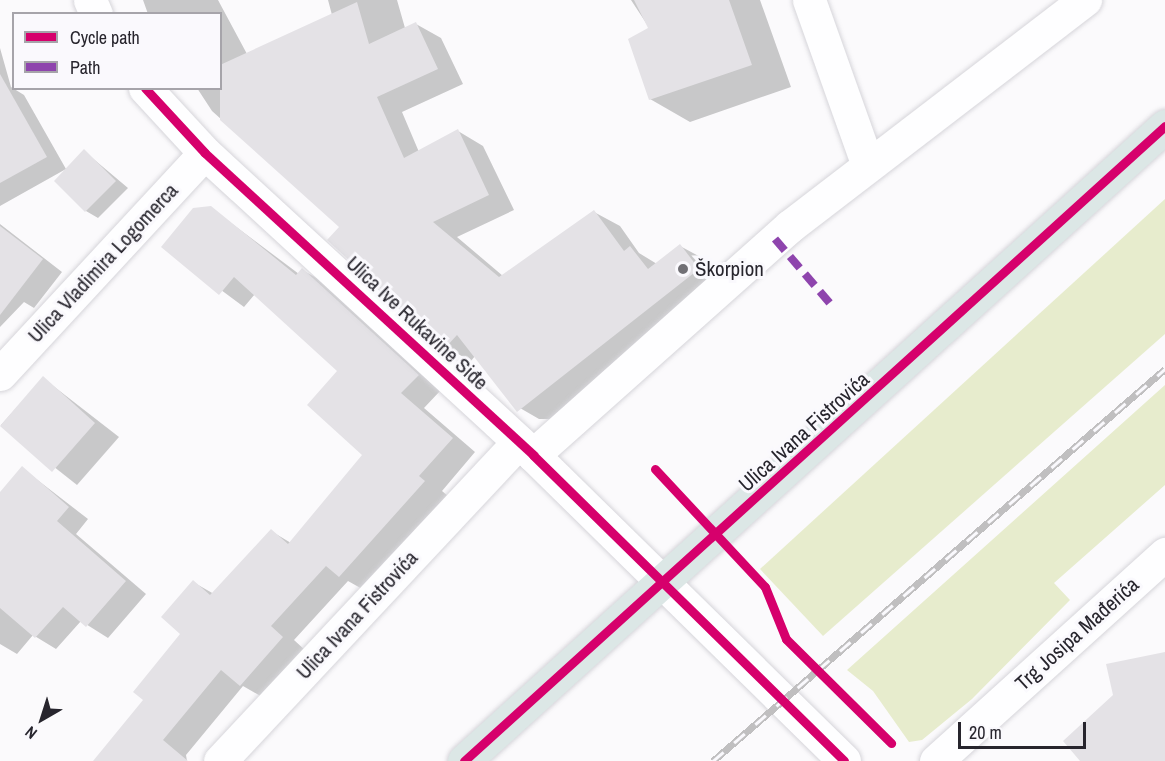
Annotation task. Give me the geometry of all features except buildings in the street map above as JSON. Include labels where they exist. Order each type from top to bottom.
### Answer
[{"type":"main road","name":"Ulica Ivana Fistrovića","points":[[464,761],[665,583],[1165,126]]},
{"type":"street","points":[[809,0],[867,163]]},
{"type":"street","name":"Ulica Ivana Fistrovića","points":[[220,761],[526,449],[867,163],[1085,0]]},
{"type":"street","name":"Ulica Ive Rukavine Siđe","points":[[147,90],[205,153],[526,449],[844,761]]},
{"type":"street","name":"Ulica Vladimira Logomerca","points":[[0,374],[205,153]]},
{"type":"street","name":"Trg Josipa Mađerića","points":[[936,761],[1165,554]]},
{"type":"green space","points":[[1165,199],[1165,334],[823,636],[760,569]]},
{"type":"green space","points":[[1165,385],[1165,485],[1054,583],[1070,600],[972,699],[922,740],[909,742],[873,691],[847,670]]},
{"type":"railway","points":[[713,761],[1165,369]]},
{"type":"marked path","points":[[775,239],[833,307]]},
{"type":"cycle path","points":[[147,90],[205,153],[533,455],[844,761]]},
{"type":"cycle path","points":[[464,761],[1165,126]]},
{"type":"cycle path","points":[[655,469],[765,587],[786,639],[891,743]]},
{"type":"place","name":"Škorpion","points":[[683,269]]}]
